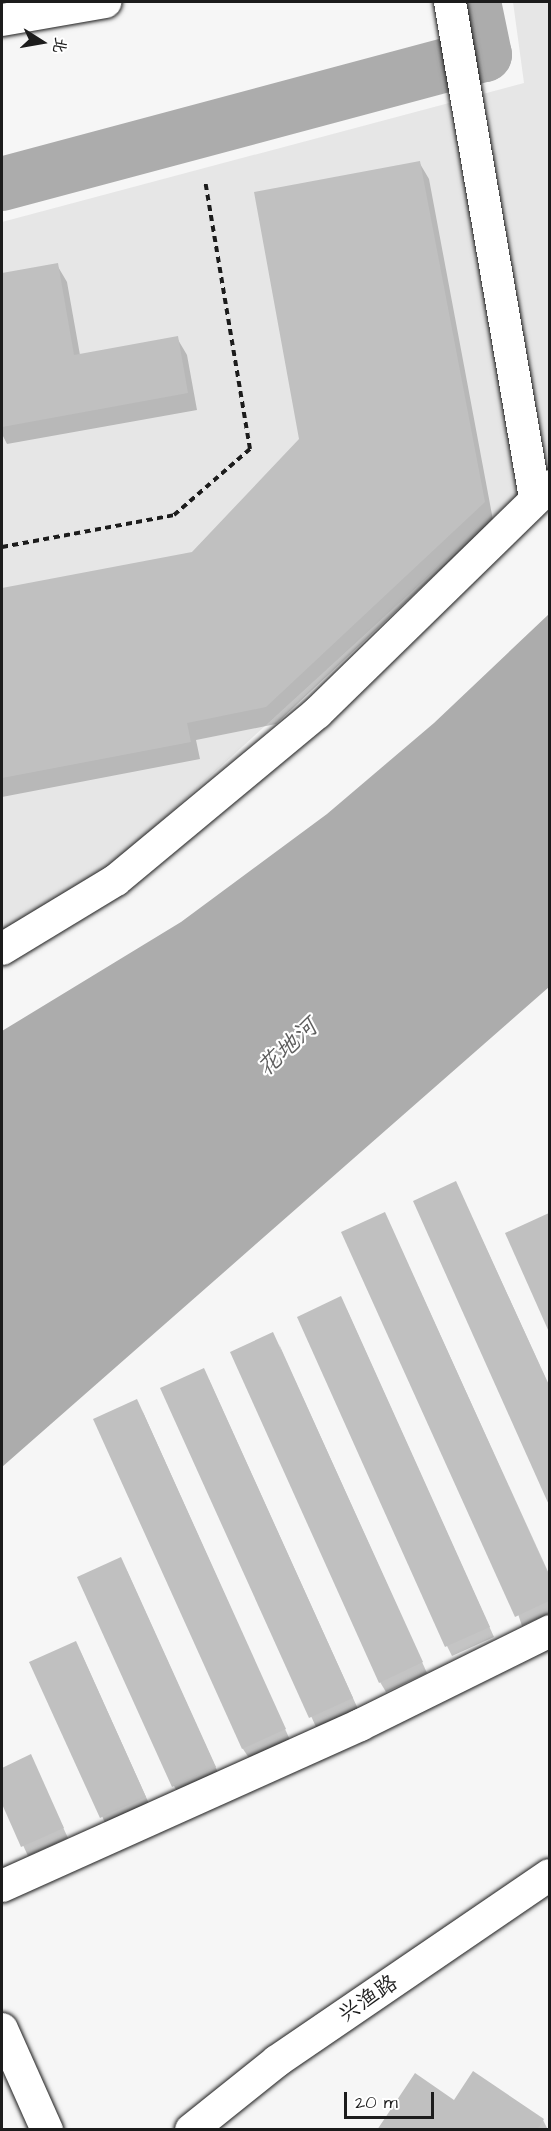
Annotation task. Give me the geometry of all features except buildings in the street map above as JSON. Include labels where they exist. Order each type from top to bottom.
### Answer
[{"type":"street","points":[[2,20],[105,2]]},
{"type":"street","points":[[2,949],[116,880],[317,713],[542,492],[450,2]]},
{"type":"street","points":[[2,1887],[360,1725],[549,1631]]},
{"type":"street","name":"兴渔路","points":[[191,2130],[277,2061],[549,1875]]},
{"type":"street","points":[[2,2030],[47,2130]]},
{"type":"path","points":[[2,547],[174,514],[250,449],[205,181]]},
{"type":"shaded area","points":[[513,2],[549,2],[549,466],[100,877],[2,933],[2,222],[524,83]]},
{"type":"water","name":"花地河","points":[[549,614],[549,987],[2,1467],[2,1031],[181,922],[327,814],[434,723]]},
{"type":"waterway","points":[[2,184],[485,55],[474,2]]}]
